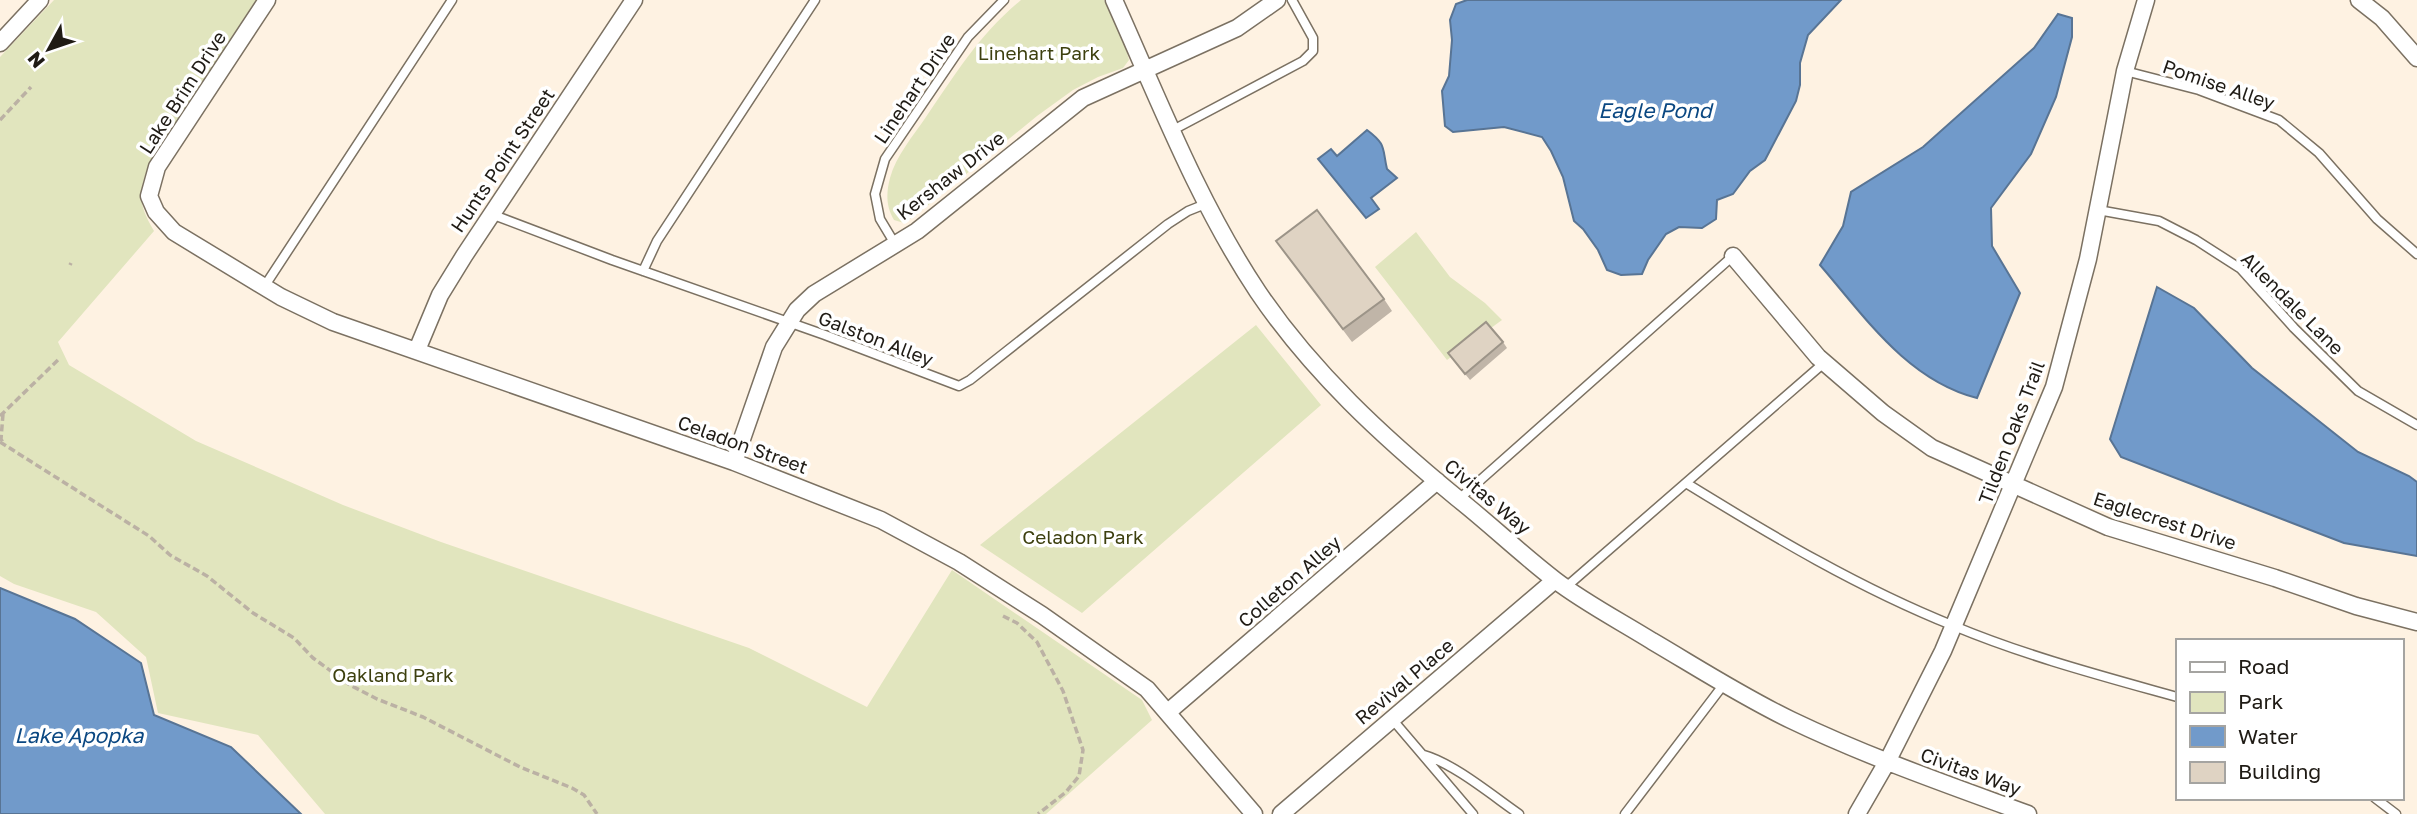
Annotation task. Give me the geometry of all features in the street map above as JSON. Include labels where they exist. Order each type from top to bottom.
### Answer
[{"type":"street","points":[[0,43],[40,0]]},
{"type":"street","name":"Lake Brim Drive","points":[[156,212],[149,196],[157,167],[267,0]]},
{"type":"street","name":"Hunts Point Street","points":[[417,350],[440,295],[634,0]]},
{"type":"street","name":"Civitas Way","points":[[1114,0],[1208,203],[1259,292],[1295,341],[1366,419],[1561,584],[1724,684],[1791,720],[1887,762],[2028,814]]},
{"type":"street","name":"Kershaw Drive","points":[[734,462],[774,347],[797,310],[814,294],[916,231],[1083,98],[1237,28],[1277,0]]},
{"type":"street","name":"Tilden Oaks Trail","points":[[1857,814],[1887,762],[1954,626],[2054,387],[2088,259],[2125,71],[2146,0]]},
{"type":"street","points":[[2359,0],[2382,18],[2417,58]]},
{"type":"street","name":"Celadon Street","points":[[156,212],[174,232],[264,288],[333,322],[734,462],[881,520],[959,562],[1104,657],[1147,689],[1254,814]]},
{"type":"street","name":"Eaglecrest Drive","points":[[1733,256],[1825,362],[1883,413],[1932,448],[2108,527],[2356,606],[2417,622]]},
{"type":"street","name":"Colleton Alley","points":[[1168,712],[1437,481]]},
{"type":"street","name":"Revival Place","points":[[1281,814],[1392,719],[1561,584]]},
{"type":"lane","points":[[264,288],[452,0]]},
{"type":"lane","points":[[643,271],[657,241],[815,0]]},
{"type":"lane","name":"Linehart Drive","points":[[895,244],[880,219],[875,194],[886,159],[968,37],[1004,0]]},
{"type":"lane","points":[[1173,130],[1303,61],[1312,51],[1313,38],[1292,0]]},
{"type":"lane","name":"Pomise Alley","points":[[2125,71],[2199,90],[2279,120],[2319,153],[2377,219],[2417,254]]},
{"type":"lane","name":"Galston Alley","points":[[491,214],[959,386],[1168,224],[1188,211],[1208,203]]},
{"type":"lane","name":"Allendale Lane","points":[[2098,210],[2159,220],[2241,269],[2294,328],[2358,391],[2417,425]]},
{"type":"lane","points":[[1459,499],[1733,256]]},
{"type":"lane","points":[[1561,584],[1686,483],[1825,362]]},
{"type":"lane","points":[[1686,483],[1792,547],[1864,585],[1954,626],[2051,662],[2176,697]]},
{"type":"lane","points":[[1625,814],[1724,684]]},
{"type":"lane","points":[[1392,719],[1473,814]]},
{"type":"lane","points":[[1422,755],[1432,757],[1460,774],[1519,814]]},
{"type":"lane","points":[[2378,800],[2396,814]]},
{"type":"path","points":[[0,120],[31,87]]},
{"type":"path","points":[[58,360],[1,415],[2,443],[149,536],[170,555],[207,576],[253,613],[294,638],[313,658],[351,685],[377,699],[423,717],[520,767],[572,788],[584,795],[597,814]]},
{"type":"path","points":[[1003,616],[1017,624],[1037,642],[1063,691],[1083,750],[1079,776],[1066,792],[1038,814]]},
{"type":"green space","name":"Oakland Park","points":[[54,0],[256,0],[149,163],[141,197],[154,231],[58,342],[69,365],[196,441],[343,505],[441,542],[749,648],[867,707],[952,570],[1142,700],[1152,720],[1046,814],[325,814],[258,735],[158,713],[146,657],[96,612],[14,584],[0,576],[0,57]]},
{"type":"green space","name":"Linehart Park","points":[[1021,0],[1104,0],[1129,60],[1123,68],[1073,90],[1037,116],[915,216],[904,223],[894,220],[888,205],[888,189],[901,154],[969,55],[992,27]]},
{"type":"green space","points":[[1416,232],[1450,277],[1485,303],[1502,320],[1447,360],[1375,267]]},
{"type":"green space","name":"Celadon Park","points":[[1256,325],[1321,405],[1082,613],[980,545]]},
{"type":"water","name":"Eagle Pond","points":[[1467,0],[1841,0],[1808,35],[1800,63],[1800,85],[1796,101],[1765,160],[1750,171],[1733,194],[1717,200],[1716,219],[1702,228],[1679,227],[1666,234],[1642,274],[1621,275],[1607,270],[1598,250],[1574,221],[1563,177],[1542,137],[1504,127],[1453,132],[1445,126],[1442,91],[1449,76],[1452,40],[1450,20],[1456,4]]},
{"type":"water","points":[[2058,14],[2072,18],[2072,37],[2056,97],[2031,154],[1991,208],[1992,246],[2020,293],[1977,398],[1929,377],[1908,362],[1871,325],[1820,265],[1843,226],[1851,192],[1923,147],[2034,48]]},
{"type":"water","points":[[1367,130],[1381,143],[1387,169],[1397,178],[1371,198],[1379,209],[1366,218],[1318,159],[1331,149],[1337,156]]},
{"type":"water","points":[[2157,287],[2194,308],[2252,368],[2358,452],[2417,482],[2417,556],[2344,543],[2121,457],[2110,439]]},
{"type":"water","name":"Lake Apopka","points":[[0,588],[75,619],[141,663],[154,715],[231,747],[301,814],[0,814]]},
{"type":"building","points":[[1317,210],[1384,299],[1343,329],[1276,241]]},
{"type":"building","points":[[1486,322],[1503,342],[1465,374],[1448,353]]}]
